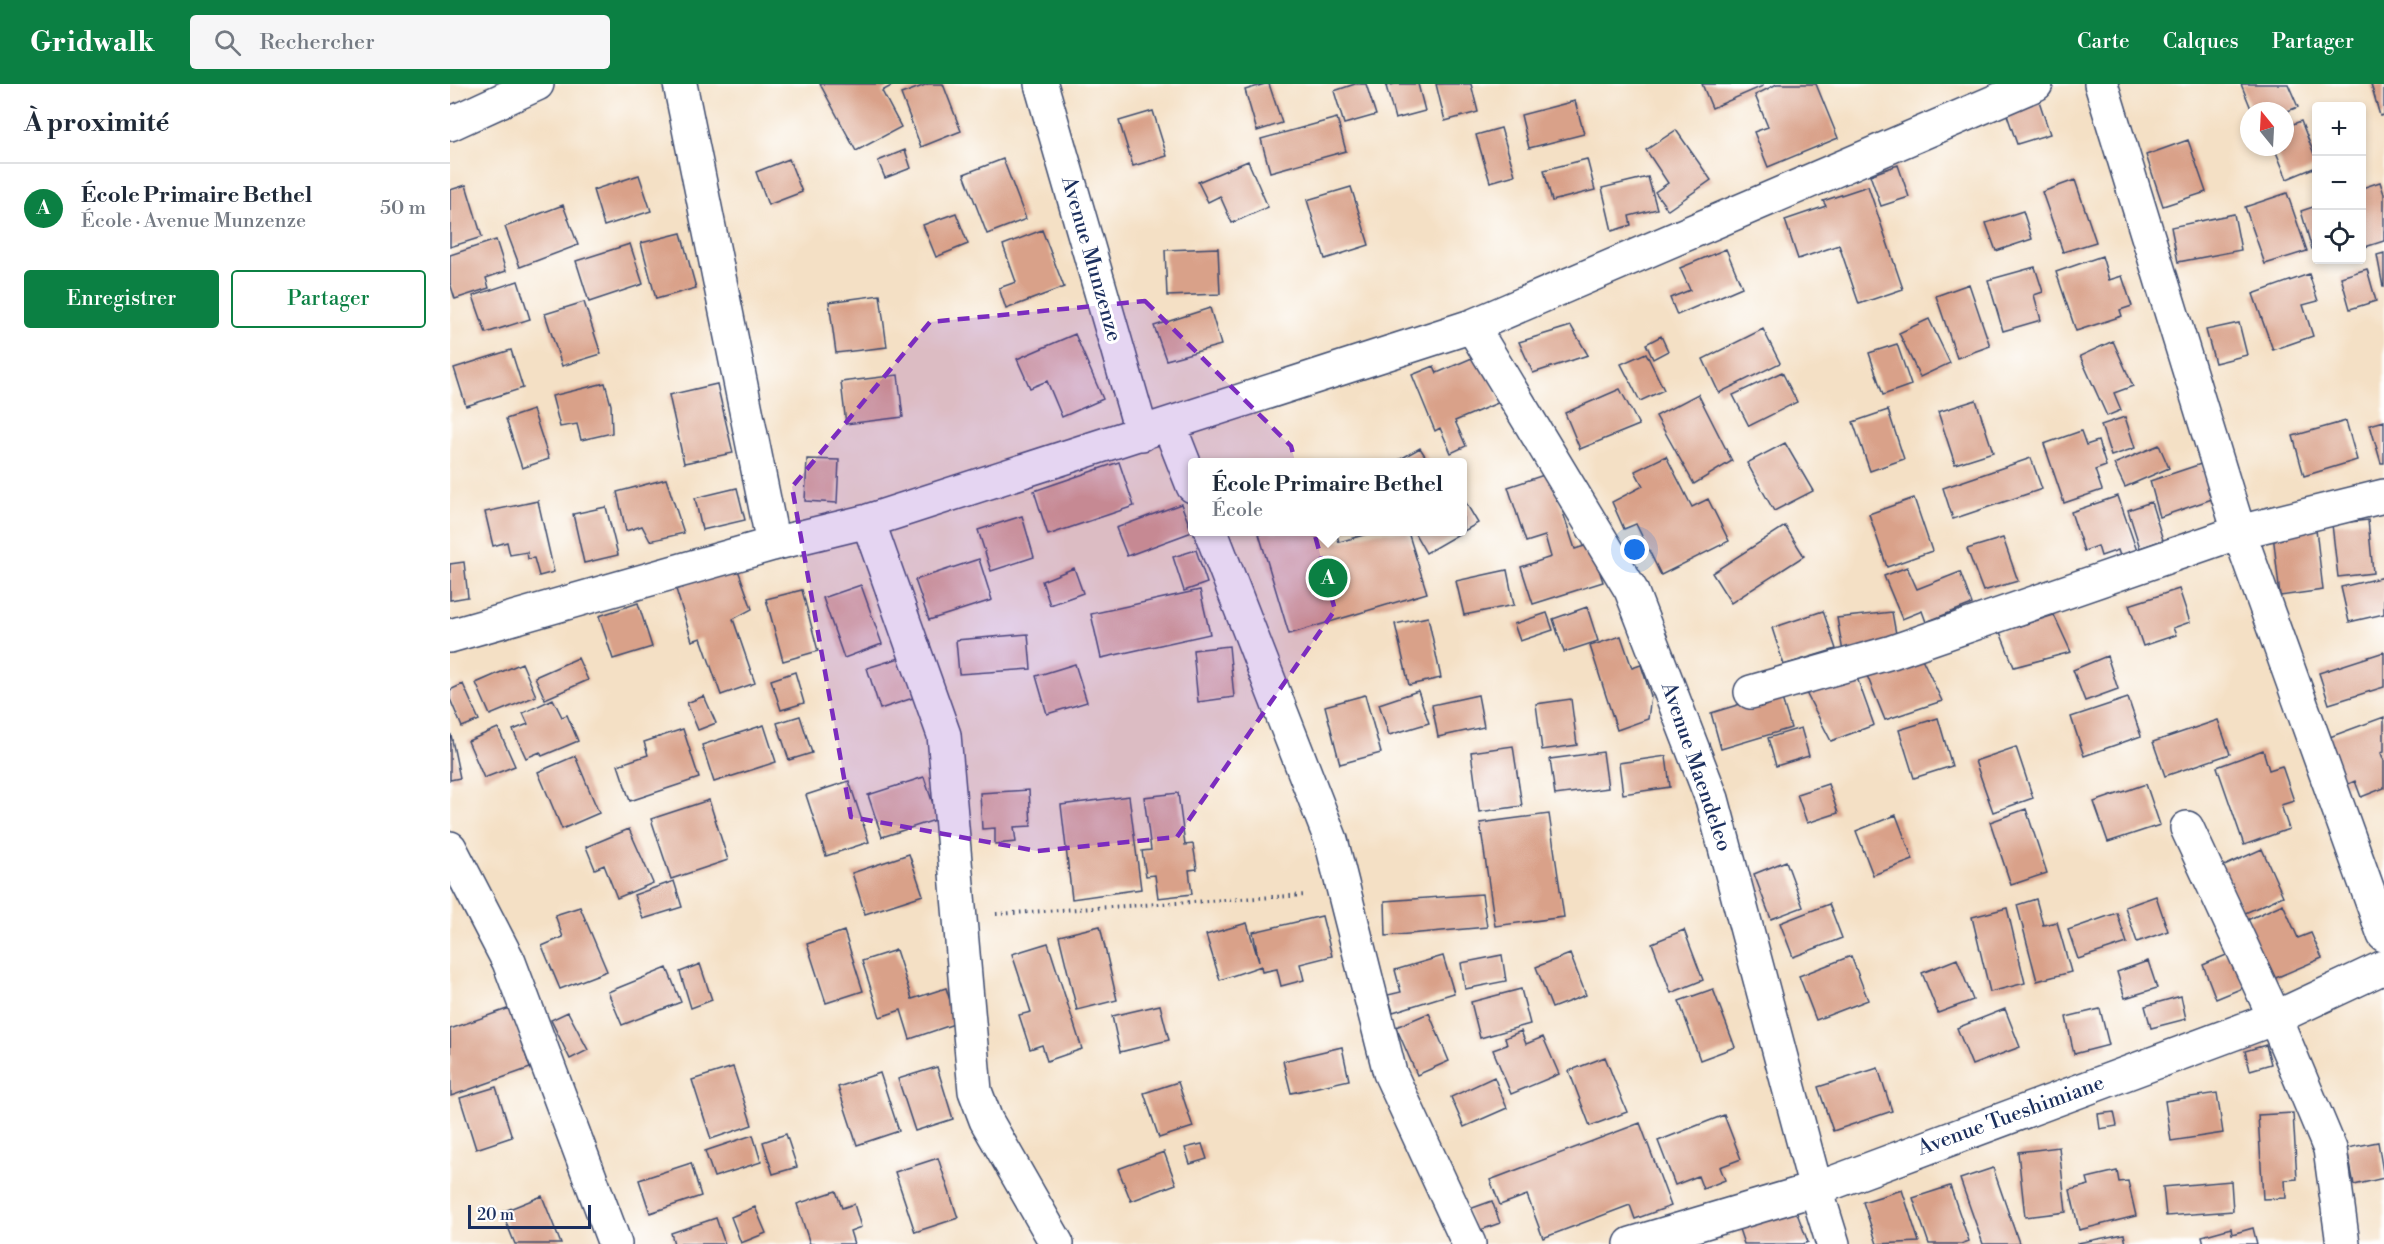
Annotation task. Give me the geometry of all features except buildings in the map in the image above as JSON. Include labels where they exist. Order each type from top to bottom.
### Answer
[{"type":"street","points":[[450,124],[537,84]]},
{"type":"street","points":[[680,84],[773,544]]},
{"type":"street","name":"Avenue Munzenze","points":[[1041,84],[1155,430],[1188,479]]},
{"type":"street","points":[[450,636],[773,544],[868,521],[1472,326],[2036,84]]},
{"type":"street","points":[[2101,84],[2239,532],[2384,935]]},
{"type":"street","name":"Avenue Maendeleo","points":[[1472,326],[1631,591],[1712,799],[1816,1189],[1833,1244]]},
{"type":"street","points":[[1751,692],[1892,652],[2239,532],[2384,496]]},
{"type":"street","points":[[868,521],[944,735],[975,1092],[986,1120],[1058,1244]]},
{"type":"street","points":[[1213,536],[1331,840],[1390,1072],[1469,1244]]},
{"type":"street","points":[[2187,828],[2275,1018],[2330,1149],[2343,1244]]},
{"type":"street","points":[[450,848],[508,962],[615,1244]]},
{"type":"street","name":"Avenue Tueshimiane","points":[[1631,1244],[1816,1189],[2275,1018],[2384,967]]},
{"type":"path","points":[[960,916],[1344,893]]},
{"type":"highlighted area","points":[[1145,301],[1291,446],[1335,610],[1177,837],[1037,851],[851,817],[792,487],[930,322]]},
{"type":"place","name":"École Primaire Bethel","points":[[1328,578]]}]
